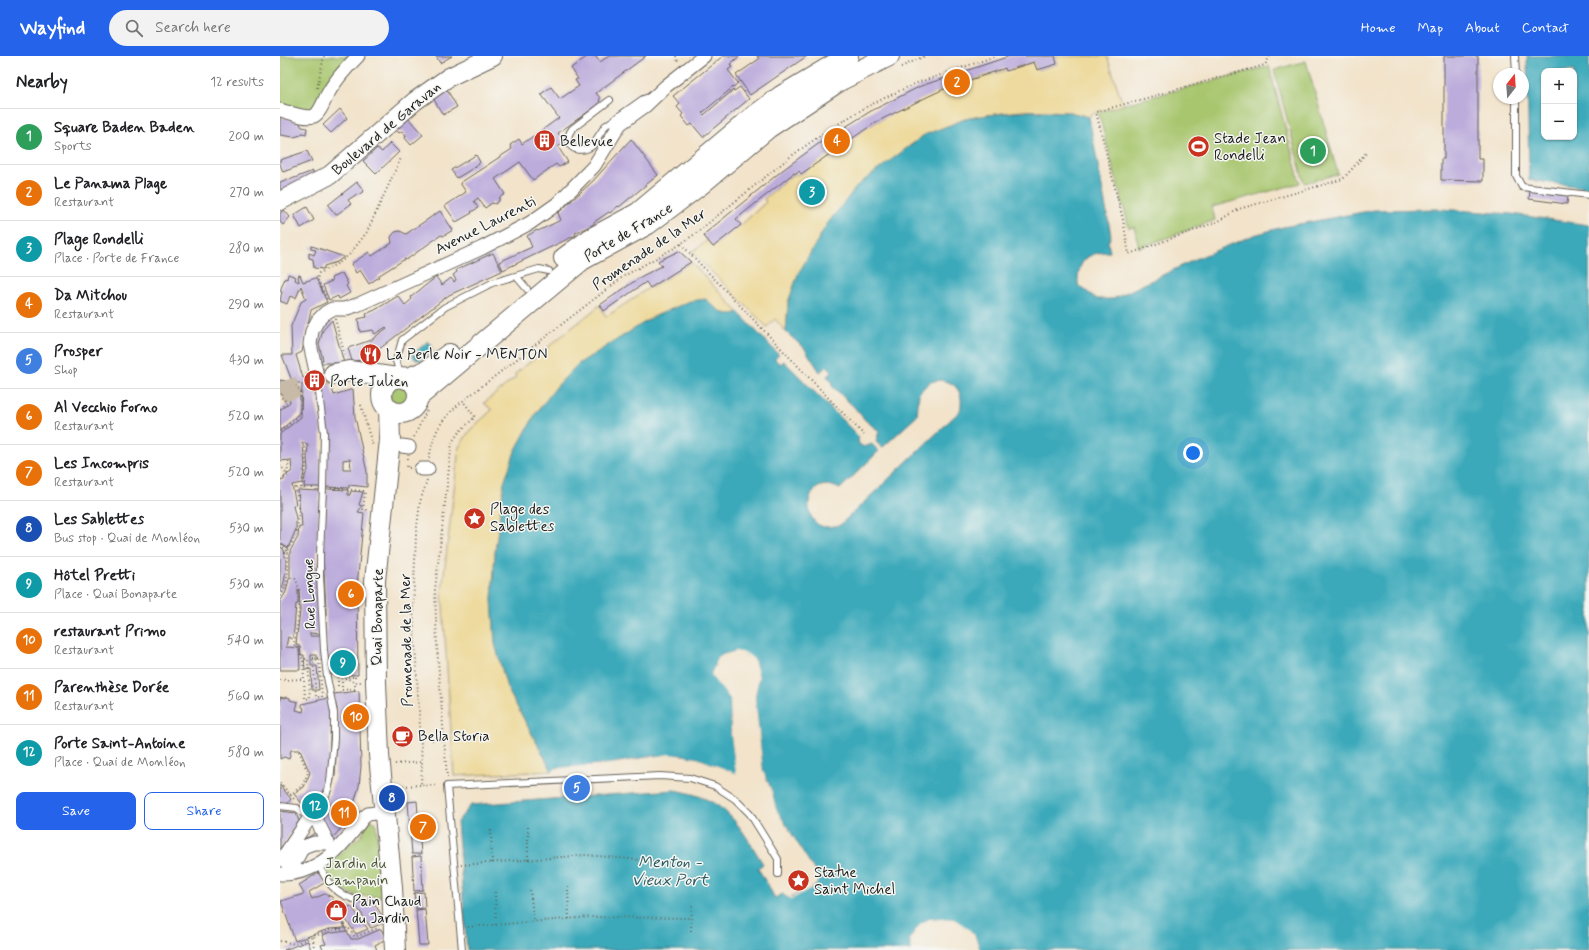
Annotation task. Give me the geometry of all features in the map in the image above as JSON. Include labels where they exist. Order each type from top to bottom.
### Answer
[{"type":"main road","name":"Porte de France","points":[[400,392],[489,322],[522,282],[548,271],[590,239],[638,213],[754,116],[781,96],[848,56]]},
{"type":"main road","name":"Porte de France","points":[[400,392],[582,260],[648,224],[700,185],[768,128],[841,80],[889,56]]},
{"type":"main road","name":"Porte de France","points":[[330,377],[369,374],[400,392]]},
{"type":"main road","name":"Quai Bonaparte","points":[[395,950],[392,887],[392,797],[379,755],[376,690],[375,580],[400,392]]},
{"type":"street","points":[[280,110],[306,116],[316,114],[340,76],[358,56]]},
{"type":"street","name":"Boulevard de Garavan","points":[[280,202],[330,175],[415,101],[449,77],[493,56]]},
{"type":"street","name":"Avenue Laurenti","points":[[337,312],[357,306],[482,248],[530,223],[557,204],[594,166],[620,124],[645,106],[666,86],[704,56]]},
{"type":"street","points":[[330,377],[310,344],[312,331],[324,312],[337,312]]},
{"type":"street","points":[[280,874],[294,874],[318,864],[335,853],[363,818],[368,814],[376,813]]},
{"type":"lane","points":[[1516,56],[1516,68]]},
{"type":"lane","points":[[610,100],[572,129],[568,134],[569,145],[572,148],[582,150],[589,149],[605,126],[612,120],[644,99],[656,95]]},
{"type":"lane","points":[[1516,104],[1516,176],[1522,186],[1589,195]]},
{"type":"lane","points":[[400,392],[396,361],[402,340],[445,307],[492,283],[522,282]]},
{"type":"lane","name":"Rue Longue","points":[[323,799],[327,793],[330,782],[334,739],[334,713],[327,677],[324,650],[320,575],[324,433],[330,377]]},
{"type":"lane","points":[[462,950],[447,786],[660,776],[690,778],[716,786],[735,799],[750,814],[778,859],[778,874]]},
{"type":"lane","points":[[280,806],[297,808],[309,814],[280,856]]},
{"type":"lane","points":[[318,864],[326,880],[344,896],[353,899]]},
{"type":"path","points":[[318,80],[324,56]]},
{"type":"path","name":"Promenade de la Mer","points":[[421,785],[422,762],[414,609],[416,535],[420,502],[427,479],[424,469],[435,433],[443,419],[463,401],[624,276],[681,244],[695,234],[790,157],[828,130],[868,106],[914,84],[996,56]]},
{"type":"path","points":[[1270,56],[1265,65],[1096,112],[1123,220],[1129,254],[1219,221],[1239,209],[1343,179],[1366,153]]},
{"type":"path","points":[[330,377],[337,312],[317,279],[319,273],[340,263],[350,254],[367,232],[401,158]]},
{"type":"path","points":[[681,244],[864,435]]},
{"type":"path","points":[[280,432],[300,415],[300,390],[296,386]]},
{"type":"path","points":[[280,409],[287,402],[282,398],[282,392]]},
{"type":"path","points":[[392,797],[401,786],[447,786],[437,647],[435,590],[452,442],[460,431],[476,417],[463,401]]},
{"type":"path","points":[[361,405],[369,434],[394,445]]},
{"type":"path","points":[[302,443],[306,445],[306,466],[302,488]]},
{"type":"path","points":[[280,480],[288,475],[290,461]]},
{"type":"path","points":[[280,465],[288,475]]},
{"type":"path","points":[[280,596],[283,593],[287,577],[287,551],[296,536],[298,528],[296,488],[294,485]]},
{"type":"path","points":[[296,488],[365,491],[363,510],[366,510]]},
{"type":"path","points":[[280,545],[287,551]]},
{"type":"path","points":[[287,577],[296,579],[299,592],[294,646]]},
{"type":"path","points":[[288,645],[300,648],[300,656],[303,659],[302,679],[304,699],[310,698],[308,659],[303,659]]},
{"type":"path","points":[[313,658],[316,698],[322,697]]},
{"type":"path","points":[[338,676],[355,677],[355,689],[342,690],[342,678],[347,678],[353,682],[366,682]]},
{"type":"path","points":[[309,678],[315,678]]},
{"type":"path","points":[[280,680],[302,679]]},
{"type":"path","points":[[432,740],[443,740]]},
{"type":"path","points":[[290,795],[302,786],[308,773],[299,751]]},
{"type":"path","points":[[394,764],[422,762]]},
{"type":"path","points":[[280,782],[295,801],[297,808]]},
{"type":"path","points":[[528,827],[528,860]]},
{"type":"path","points":[[491,830],[492,863]]},
{"type":"path","points":[[460,865],[586,855],[684,864]]},
{"type":"path","points":[[568,886],[569,919]]},
{"type":"path","points":[[530,890],[534,922]]},
{"type":"path","points":[[495,892],[496,925]]},
{"type":"path","points":[[344,896],[338,909],[347,929],[349,929],[355,937],[382,927]]},
{"type":"path","points":[[691,930],[692,906]]},
{"type":"path","points":[[465,928],[591,917],[691,918]]},
{"type":"path","points":[[280,942],[295,944],[330,930],[347,929]]},
{"type":"path","points":[[313,937],[314,950]]},
{"type":"green space","points":[[280,56],[353,56],[313,112],[280,104]]},
{"type":"green space","points":[[1306,61],[1338,174],[1304,183],[1274,70]]},
{"type":"green space","name":"Stade Jean Rondelli","points":[[1269,66],[1300,183],[1212,207],[1215,220],[1139,248],[1134,227],[1129,228],[1098,111]]},
{"type":"green space","points":[[400,385],[407,388],[410,395],[407,402],[400,405],[393,402],[390,395],[393,388]]},
{"type":"green space","name":"Jardin du Campanin","points":[[370,820],[376,823],[383,896],[363,896],[349,893],[337,885],[324,869],[349,845],[361,836]]},
{"type":"sand","points":[[1055,56],[1107,56],[1123,105],[1091,114],[1089,117],[1059,112],[1027,111],[965,119],[788,302],[786,332],[775,319],[767,327],[692,252],[708,240],[741,225],[766,202],[764,199],[792,175],[801,174],[877,121],[927,96],[953,86],[1034,62],[1037,70],[1057,64]]},
{"type":"sand","name":"Plage des Sablettes","points":[[691,262],[738,312],[729,314],[720,311],[706,299],[504,483],[495,552],[492,600],[507,688],[552,771],[454,776],[442,591],[459,447],[470,430],[492,410],[484,403],[516,377],[515,374],[600,305],[606,317],[650,287],[651,288]]},
{"type":"water","points":[[1527,56],[1589,56],[1589,188],[1529,180],[1528,104],[1529,104],[1529,68],[1527,68]]},
{"type":"water","name":"Menton - Vieux Port","points":[[1027,111],[1070,112],[1089,117],[1111,235],[1108,243],[1110,252],[1095,254],[1085,260],[1079,270],[1078,285],[1097,299],[1113,299],[1198,258],[1254,235],[1283,227],[1374,210],[1440,209],[1511,214],[1589,225],[1589,950],[980,950],[974,934],[954,919],[929,919],[920,924],[910,939],[911,950],[467,950],[457,822],[471,805],[674,790],[691,794],[706,799],[718,806],[737,824],[763,864],[758,868],[775,898],[783,894],[788,898],[815,886],[819,878],[776,809],[772,792],[763,771],[755,696],[759,677],[754,659],[736,651],[719,656],[711,674],[730,699],[731,736],[737,774],[697,758],[683,755],[652,756],[610,764],[557,768],[552,771],[507,688],[495,644],[492,600],[495,552],[504,483],[515,451],[536,413],[557,386],[578,364],[653,317],[690,301],[706,299],[720,311],[729,314],[738,312],[779,355],[775,359],[780,364],[784,361],[859,437],[859,444],[864,447],[872,444],[879,451],[840,489],[829,485],[820,486],[814,491],[810,498],[810,514],[814,521],[824,527],[840,525],[960,411],[961,399],[959,391],[954,385],[942,380],[930,383],[919,393],[917,416],[882,448],[876,442],[879,431],[865,420],[831,385],[833,383],[827,376],[832,371],[827,366],[820,372],[805,349],[786,332],[788,302],[798,274],[827,224],[858,185],[924,135],[965,119]]},
{"type":"water","points":[[428,341],[432,346],[432,350],[420,360],[416,360],[412,355]]},
{"type":"pier","points":[[736,651],[746,653],[754,659],[759,677],[755,696],[763,771],[772,792],[776,809],[819,879],[815,886],[792,899],[783,894],[785,893],[792,897],[814,884],[817,879],[774,810],[770,793],[761,772],[753,696],[757,677],[752,660],[745,655],[736,653],[720,658],[713,674],[732,699],[732,717],[739,773],[738,775],[697,760],[670,756],[610,766],[552,771],[557,768],[610,764],[670,754],[697,758],[736,773],[731,736],[730,699],[711,674],[719,656]]},
{"type":"pier","points":[[929,919],[954,919],[965,926],[974,934],[980,950],[978,950],[972,935],[964,927],[954,921],[941,920],[929,921],[921,926],[912,940],[913,950],[911,950],[910,939],[920,924]]},
{"type":"building","points":[[436,56],[452,56],[440,63]]},
{"type":"building","name":"Bellevue","points":[[588,56],[595,56],[600,62],[609,56],[646,56],[596,93],[600,98],[599,104],[558,133],[564,142],[558,147],[568,162],[559,167],[556,164],[533,180],[520,162],[495,179],[505,194],[499,198],[499,201],[495,204],[492,203],[485,208],[478,198],[474,201],[478,208],[456,222],[445,206],[466,192],[460,183],[512,149],[510,145],[519,139],[522,144],[559,118],[541,94],[551,87],[560,99],[579,86],[575,80],[578,79],[571,68]]},
{"type":"building","points":[[723,56],[740,56],[730,64],[732,67],[728,70],[738,83],[702,113],[704,115],[733,90],[734,91],[740,87],[749,99],[703,137],[692,124],[689,126],[681,116],[683,114],[677,107],[680,104],[673,96]]},
{"type":"building","points":[[757,56],[807,56],[750,95],[736,75],[759,59]]},
{"type":"building","points":[[1010,56],[1055,56],[1057,64],[1037,70],[1034,62],[1006,71],[1005,68],[944,89],[927,97],[876,122],[801,174],[799,171],[794,173],[736,219],[741,225],[713,247],[703,235],[784,169],[821,142],[871,111],[921,86]]},
{"type":"building","points":[[1444,56],[1478,56],[1478,159],[1483,159],[1483,181],[1441,180],[1441,159],[1444,159]]},
{"type":"building","points":[[446,88],[457,107],[443,115],[433,98]]},
{"type":"building","points":[[340,109],[347,118],[331,133],[323,125]]},
{"type":"building","points":[[280,116],[299,122],[302,127],[307,128],[306,134],[302,133],[301,135],[294,137],[280,135]]},
{"type":"building","points":[[409,119],[423,135],[411,145],[405,138],[406,135],[402,131],[399,133],[396,130]]},
{"type":"building","points":[[631,139],[658,175],[619,207],[618,206],[610,213],[609,212],[594,222],[594,224],[575,233],[576,235],[503,270],[499,262],[532,247],[527,236],[561,220],[558,213],[593,181]]},
{"type":"building","points":[[390,143],[399,152],[376,174],[363,161],[377,148],[382,152]]},
{"type":"building","points":[[307,151],[312,161],[283,172],[280,160]]},
{"type":"building","points":[[476,155],[480,162],[478,165],[457,178],[451,170]]},
{"type":"building","points":[[313,171],[315,178],[283,193],[280,187],[280,182]]},
{"type":"building","points":[[357,182],[364,191],[348,200],[351,204],[336,215],[328,205]]},
{"type":"building","points":[[1530,191],[1568,196],[1567,204],[1529,199]]},
{"type":"building","points":[[307,207],[314,220],[301,228],[294,215]]},
{"type":"building","points":[[284,210],[290,217],[283,225],[280,222],[280,213]]},
{"type":"building","points":[[440,211],[453,230],[443,236],[441,235],[406,260],[405,259],[378,276],[379,277],[369,284],[360,270],[356,273],[351,264],[369,252],[372,256],[392,243],[391,237],[395,232],[400,231],[406,234]]},
{"type":"building","points":[[311,246],[344,257],[337,262],[324,266],[324,269],[314,268],[313,259],[309,258],[309,253],[314,255],[316,250],[311,249]]},
{"type":"building","points":[[679,251],[691,262],[650,288],[646,282],[604,311],[600,305],[642,276],[662,266],[658,261]]},
{"type":"building","points":[[493,253],[502,271],[449,295],[365,360],[352,361],[348,348],[371,340],[387,328],[386,327],[375,334],[373,330],[360,332],[358,319],[367,317],[366,314],[398,296],[405,305],[412,299],[411,297],[436,277],[442,285],[451,278],[454,282],[456,280],[453,275],[457,272],[456,270]]},
{"type":"building","points":[[342,273],[348,284],[346,286],[350,293],[339,299],[338,296],[329,300],[323,285],[332,281],[331,278]]},
{"type":"building","points":[[288,274],[296,277],[295,280],[299,282],[298,276],[300,275],[303,282],[316,278],[327,302],[311,310],[302,352],[296,355],[303,378],[323,375],[325,383],[330,382],[334,395],[353,389],[355,417],[367,472],[367,487],[349,485],[349,488],[326,487],[327,433],[316,386],[317,408],[321,426],[320,487],[304,487],[305,476],[308,470],[308,444],[301,442],[303,445],[305,465],[302,483],[292,485],[296,505],[293,506],[296,518],[296,529],[288,548],[280,543],[280,481],[284,480],[284,477],[292,471],[291,460],[280,461],[280,434],[301,417],[302,384],[292,381],[282,355],[292,355],[291,326],[301,302],[306,299],[301,286],[296,298],[290,296],[287,304],[280,301],[282,292],[280,291],[285,278],[287,279]],"holes":[[[350,459],[351,469],[343,469],[343,460]]]},
{"type":"building","points":[[332,320],[344,363],[321,363],[321,360],[323,360],[319,344],[323,330]]},
{"type":"building","points":[[280,380],[290,382],[289,390],[300,390],[300,409],[299,413],[280,431],[280,410],[290,402],[289,398],[282,395],[284,390],[280,387]]},
{"type":"building","points":[[326,489],[348,490],[348,495],[350,495],[351,491],[363,492],[359,505],[362,506],[358,512],[364,513],[357,586],[358,675],[329,674],[323,553]]},
{"type":"building","points":[[298,490],[320,491],[316,572],[321,634],[310,633],[310,636],[321,636],[322,660],[316,660],[316,655],[311,655],[311,666],[317,666],[319,690],[312,690],[311,669],[305,670],[304,655],[301,655],[300,647],[296,644],[300,611],[299,589],[292,639],[288,637],[286,647],[299,648],[300,670],[280,670],[280,602],[286,592],[290,579],[290,551],[298,537],[299,527],[302,527]]},
{"type":"building","points":[[280,546],[284,550],[286,562],[285,578],[281,592],[280,592]]},
{"type":"building","points":[[359,691],[361,766],[359,786],[353,807],[343,826],[328,843],[303,847],[301,833],[307,838],[321,829],[311,814],[294,794],[304,787],[310,773],[300,750],[291,750],[289,759],[284,757],[280,759],[280,697],[290,698],[290,700],[298,702],[296,710],[303,712],[304,708],[302,707],[302,704],[328,698],[331,710],[329,766],[327,782],[320,796],[327,803],[335,776],[337,708],[333,694]]},
{"type":"building","points":[[280,785],[291,799],[287,804],[280,803]]},
{"type":"building","points":[[417,801],[421,854],[412,854],[408,802]]},
{"type":"building","points":[[280,811],[296,813],[299,821],[280,849]]},
{"type":"building","points":[[421,856],[423,890],[414,891],[412,857]]},
{"type":"building","points":[[318,873],[326,882],[309,892],[312,899],[325,894],[332,897],[345,928],[329,929],[295,941],[281,901],[304,894],[299,885]]},
{"type":"building","points":[[424,892],[425,908],[416,909],[414,893]]},
{"type":"building","points":[[368,899],[371,904],[374,903],[386,922],[371,928],[355,904]]},
{"type":"building","points":[[351,906],[368,929],[356,934],[340,911]]},
{"type":"building","points":[[425,909],[428,945],[419,945],[416,910]]},
{"type":"building","points":[[381,929],[386,939],[375,945],[377,950],[323,950],[321,945],[326,944],[322,935],[331,932],[347,931],[351,939],[358,939]]},
{"type":"building","points":[[308,941],[311,950],[284,950]]},
{"type":"tunnel","points":[[280,393],[334,374]]},
{"type":"place","name":"Le Panama Plage","points":[[957,82]]},
{"type":"place","name":"Bellevue","points":[[545,141]]},
{"type":"place","name":"Da Mitchou","points":[[837,141]]},
{"type":"place","name":"Stade Jean Rondelli","points":[[1199,147]]},
{"type":"place","name":"Square Baden Baden","points":[[1313,151]]},
{"type":"place","name":"Plage Rondelli","points":[[812,192]]},
{"type":"place","name":"La Perle Noir - MENTON","points":[[370,354]]},
{"type":"place","name":"Porte Julien","points":[[315,381]]},
{"type":"place","name":"Plage des Sablettes","points":[[475,518]]},
{"type":"place","name":"Al Vecchio Forno","points":[[351,594]]},
{"type":"place","name":"Hôtel Pretti","points":[[343,663]]},
{"type":"place","name":"restaurant Primo","points":[[356,717]]},
{"type":"place","name":"Bella Storia","points":[[402,736]]},
{"type":"place","name":"Prosper","points":[[577,788]]},
{"type":"place","name":"Les Sablettes","points":[[392,798]]},
{"type":"place","name":"Porte Saint-Antoine","points":[[315,806]]},
{"type":"place","name":"Parenthèse Dorée","points":[[344,813]]},
{"type":"place","name":"Les Incompris","points":[[423,827]]},
{"type":"place","name":"Statue Saint Michel","points":[[798,881]]},
{"type":"place","name":"Pain Chaud du Jardin","points":[[336,910]]}]
